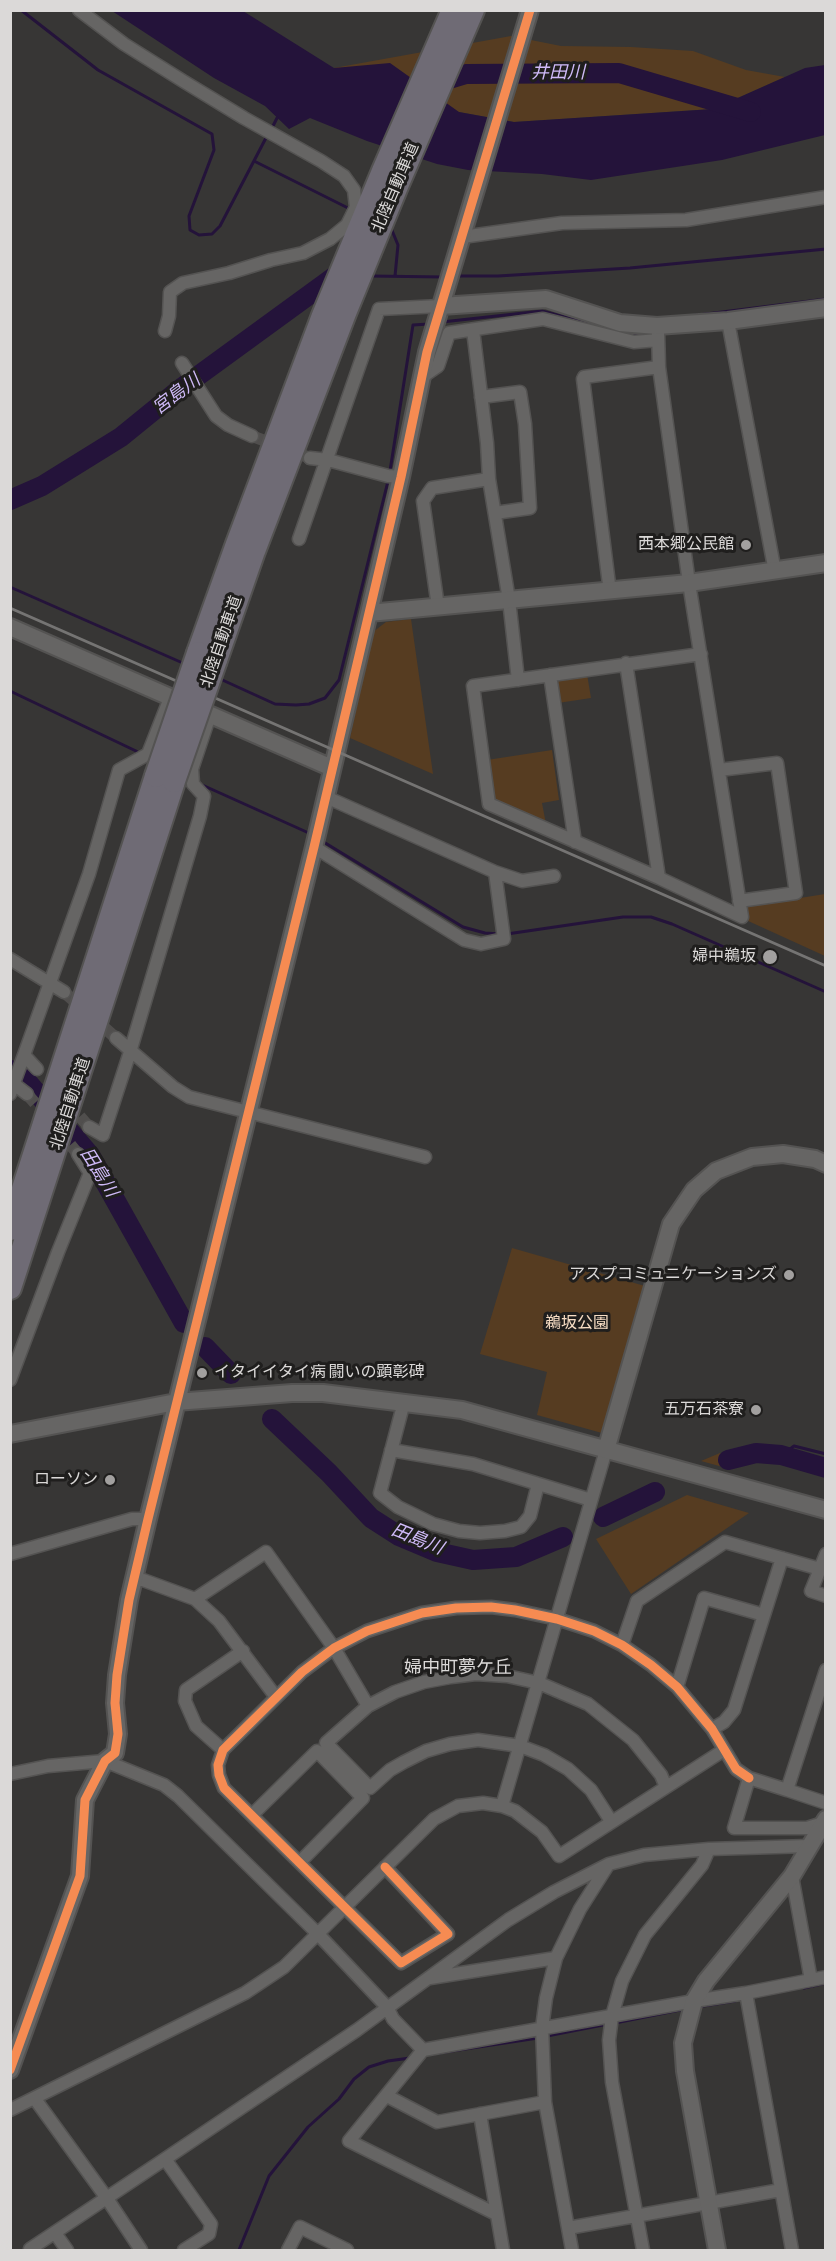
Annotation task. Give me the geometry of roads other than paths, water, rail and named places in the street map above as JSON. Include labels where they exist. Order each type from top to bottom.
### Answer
[{"type":"highway","name":"北陸自動車道","points":[[10,1229],[207,656],[237,544],[322,318],[382,171],[453,10]]},
{"type":"highway","name":"北陸自動車道","points":[[207,656],[254,551],[388,207],[473,10]]},
{"type":"highway","name":"北陸自動車道","points":[[10,1288],[165,779]]},
{"type":"street","points":[[79,10],[124,44],[183,81],[244,118],[321,160],[344,176],[354,190],[356,207],[347,225],[330,239],[303,254],[183,283],[170,292],[169,316],[165,332]]},
{"type":"street","points":[[10,2070],[15,2045],[52,1957],[80,1876],[85,1800],[105,1761],[115,1753],[118,1734],[115,1703],[117,1675],[148,1519],[250,1113],[326,797],[401,477],[422,377],[441,306],[530,10]]},
{"type":"street","points":[[464,231],[562,224],[686,220],[825,197]]},
{"type":"street","points":[[298,539],[328,460],[379,309],[546,299],[658,333]]},
{"type":"street","points":[[422,377],[438,366],[449,333],[543,319],[634,342],[658,333],[825,308]]},
{"type":"street","points":[[728,321],[775,572]]},
{"type":"street","points":[[473,330],[489,479],[509,600],[518,680]]},
{"type":"street","points":[[658,333],[659,367],[689,583],[701,654],[742,917],[489,804],[473,686],[701,654]]},
{"type":"street","points":[[182,363],[216,416],[228,426],[252,436]]},
{"type":"street","points":[[610,592],[583,379],[584,377],[659,367]]},
{"type":"street","points":[[481,397],[520,392],[525,424],[530,508],[495,513]]},
{"type":"street","points":[[309,458],[328,460],[388,476],[401,477]]},
{"type":"street","points":[[438,607],[423,501],[432,488],[489,479]]},
{"type":"street","points":[[369,613],[610,592],[775,572],[825,563]]},
{"type":"street","points":[[10,627],[332,768]]},
{"type":"street","points":[[626,663],[659,878]]},
{"type":"street","points":[[550,675],[575,842]]},
{"type":"street","points":[[27,1094],[12,1086],[89,874],[119,770],[148,754],[170,698]]},
{"type":"street","points":[[89,1127],[103,1135],[200,816],[204,796],[194,784],[192,769],[210,715]]},
{"type":"street","points":[[719,770],[777,763],[796,893],[739,901]]},
{"type":"street","points":[[326,797],[495,872],[522,881],[554,876]]},
{"type":"street","points":[[314,847],[464,940],[481,944],[504,939],[495,872]]},
{"type":"street","points":[[10,959],[64,992]]},
{"type":"street","points":[[116,1038],[173,1087],[189,1097],[425,1156]]},
{"type":"street","points":[[24,1055],[37,1069]]},
{"type":"street","points":[[10,1380],[90,1173],[78,1154]]},
{"type":"street","points":[[502,1806],[671,1224],[694,1190],[716,1171],[752,1156],[783,1154],[814,1159],[825,1164]]},
{"type":"street","points":[[10,1434],[176,1402],[292,1392],[323,1393],[462,1410],[825,1510]]},
{"type":"street","points":[[404,1402],[380,1493],[398,1507],[433,1524],[459,1531],[505,1531],[522,1527],[530,1516],[538,1484]]},
{"type":"street","points":[[391,1450],[473,1464],[591,1500]]},
{"type":"street","points":[[10,1554],[132,1519],[148,1519]]},
{"type":"street","points":[[622,1645],[637,1601],[725,1542],[820,1569]]},
{"type":"street","points":[[195,1599],[266,1552],[334,1648],[368,1706]]},
{"type":"street","points":[[825,1554],[811,1592],[825,1596]]},
{"type":"street","points":[[712,1729],[724,1722],[734,1710],[782,1558]]},
{"type":"street","points":[[134,1581],[143,1580],[195,1599],[219,1621],[276,1697]]},
{"type":"street","points":[[676,1686],[704,1598],[764,1615]]},
{"type":"street","points":[[385,1867],[448,1934],[400,1963],[253,1814],[224,1788],[218,1766],[223,1750],[302,1672],[334,1648],[392,1621],[422,1613],[491,1607],[542,1614],[594,1631],[622,1645],[676,1686],[712,1729],[736,1769],[749,1778],[825,1803]]},
{"type":"street","points":[[223,1750],[196,1726],[185,1701],[186,1690],[243,1651]]},
{"type":"street","points":[[787,1790],[825,1670]]},
{"type":"street","points":[[611,1821],[591,1790],[568,1769],[544,1755],[520,1746],[478,1740],[426,1750],[390,1770],[370,1788],[326,1743],[368,1706],[395,1692],[424,1682],[451,1677],[476,1674],[507,1676],[539,1683],[588,1704],[613,1722],[650,1759],[666,1787]]},
{"type":"street","points":[[10,2110],[35,2100],[245,1993],[284,1967],[434,1819],[458,1806],[483,1803],[515,1811],[542,1832],[559,1856],[724,1750]]},
{"type":"street","points":[[253,1814],[317,1751],[363,1798],[300,1862]]},
{"type":"street","points":[[10,1774],[48,1766],[105,1761],[164,1785],[178,1796],[317,1933],[387,2007],[393,2019],[423,2050]]},
{"type":"street","points":[[735,1848],[734,1828],[749,1778]]},
{"type":"street","points":[[734,1828],[807,1828],[824,1821]]},
{"type":"street","points":[[717,2250],[685,2071],[683,2043],[694,2001],[706,1981],[792,1876],[824,1821]]},
{"type":"street","points":[[30,2249],[348,2036],[508,1920],[554,1892],[609,1864],[644,1856],[709,1849],[809,1846]]},
{"type":"street","points":[[643,2250],[612,2082],[609,2040],[612,2016],[622,1981],[645,1935],[702,1864],[709,1849]]},
{"type":"street","points":[[572,2250],[545,2102],[542,2028],[546,1998],[556,1958],[580,1909],[609,1864]]},
{"type":"street","points":[[792,1876],[811,1980]]},
{"type":"street","points":[[428,1979],[556,1958]]},
{"type":"street","points":[[496,2214],[349,2141],[423,2050],[825,1977]]},
{"type":"street","points":[[746,1993],[792,2250]]},
{"type":"street","points":[[387,2096],[437,2122],[545,2102]]},
{"type":"street","points":[[35,2100],[141,2250]]},
{"type":"street","points":[[480,2115],[503,2250]]},
{"type":"street","points":[[165,2159],[211,2224],[209,2234],[184,2250]]},
{"type":"street","points":[[568,2228],[781,2190]]},
{"type":"street","points":[[288,2250],[300,2226],[347,2250]]},
{"type":"street","points":[[55,2233],[67,2250]]},
{"type":"waterway","points":[[21,10],[98,70],[212,134],[214,150],[189,216],[190,230],[199,235],[212,234],[220,226],[268,134]]},
{"type":"waterway","name":"井田川","points":[[433,84],[466,74],[619,73],[751,112]]},
{"type":"waterway","points":[[272,128],[277,118]]},
{"type":"waterway","points":[[254,161],[352,210]]},
{"type":"waterway","points":[[391,228],[398,245],[395,276]]},
{"type":"waterway","points":[[457,276],[498,276],[630,268],[826,249]]},
{"type":"waterway","name":"宮島川","points":[[10,500],[42,486],[121,437],[180,389],[335,276]]},
{"type":"waterway","points":[[370,276],[444,277]]},
{"type":"waterway","points":[[690,316],[826,299]]},
{"type":"waterway","points":[[442,322],[542,311],[612,329]]},
{"type":"waterway","points":[[390,471],[413,325],[429,324]]},
{"type":"waterway","points":[[619,331],[648,335],[652,331]]},
{"type":"waterway","points":[[218,678],[275,704],[309,704],[325,698],[339,680],[388,481]]},
{"type":"waterway","points":[[10,587],[185,664]]},
{"type":"waterway","points":[[10,691],[141,755]]},
{"type":"waterway","points":[[200,784],[311,834]]},
{"type":"waterway","points":[[322,841],[463,927],[485,933],[500,934]]},
{"type":"waterway","points":[[507,934],[623,917],[651,917],[672,924],[826,992]]},
{"type":"waterway","name":"田島川","points":[[10,1070],[25,1079],[90,1155],[184,1323]]},
{"type":"waterway","name":"田島川","points":[[205,1347],[231,1374]]},
{"type":"waterway","name":"田島川","points":[[272,1419],[329,1473],[371,1518],[399,1536],[437,1552],[473,1560],[516,1557],[563,1537]]},
{"type":"waterway","points":[[786,1456],[794,1446],[826,1454]]},
{"type":"waterway","name":"田島川","points":[[728,1460],[756,1453],[781,1455],[826,1468]]},
{"type":"waterway","name":"田島川","points":[[603,1517],[655,1492]]},
{"type":"waterway","points":[[804,1988],[826,1983]]},
{"type":"waterway","points":[[697,2007],[735,2001]]},
{"type":"waterway","points":[[615,2023],[685,2009]]},
{"type":"waterway","points":[[547,2036],[608,2024]]},
{"type":"waterway","points":[[432,2054],[538,2038]]},
{"type":"waterway","points":[[239,2250],[269,2176],[308,2127],[339,2099],[354,2079],[369,2067],[410,2058]]},
{"type":"tunnel","points":[[252,436],[310,458]]},
{"type":"tunnel","points":[[64,992],[116,1038]]},
{"type":"tunnel","points":[[27,1094],[48,1118]]},
{"type":"tunnel","points":[[68,1103],[89,1127]]},
{"type":"tunnel","points":[[59,1131],[78,1154]]},
{"type":"railway","points":[[10,608],[826,966]]},
{"type":"place","name":"西本郷公民館","points":[[746,545]]},
{"type":"place","name":"婦中鵜坂","points":[[770,957]]},
{"type":"place","name":"アスプコミュニケーションズ","points":[[789,1275]]},
{"type":"place","name":"イタイイタイ病 闘いの顕彰碑","points":[[202,1373]]},
{"type":"place","name":"五万石茶寮","points":[[756,1410]]},
{"type":"place","name":"ローソン","points":[[110,1480]]},
{"type":"district","name":"婦中町夢ケ丘","points":[[458,1668]]},
{"type":"park label","name":"鵜坂公園","points":[[577,1324]]}]
